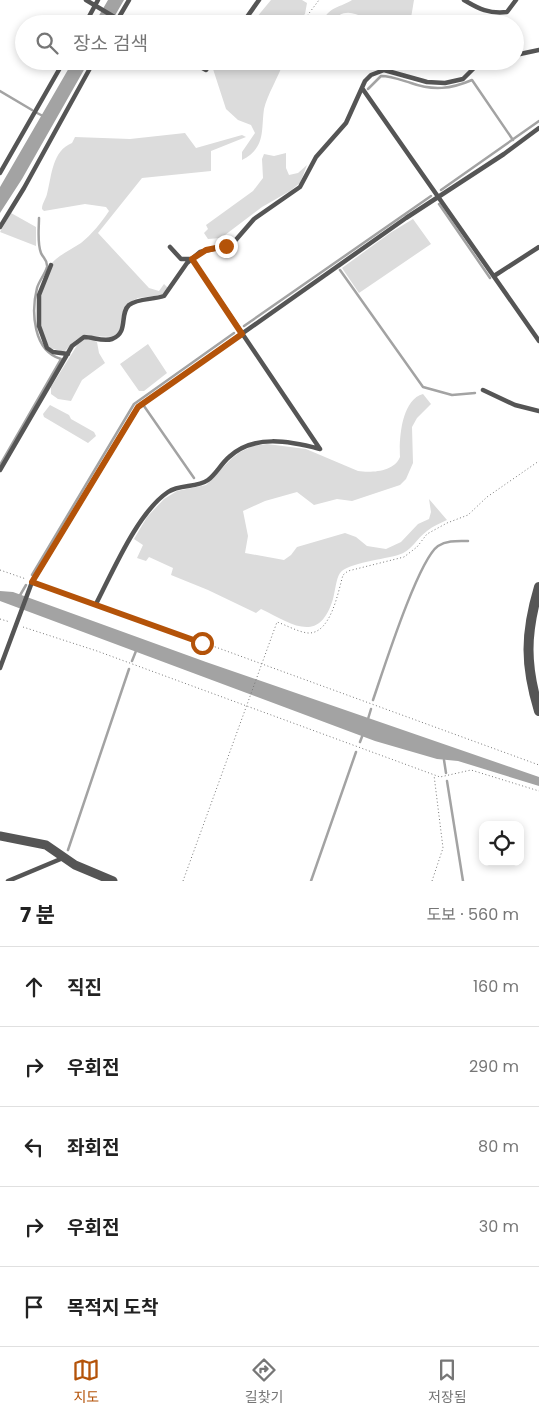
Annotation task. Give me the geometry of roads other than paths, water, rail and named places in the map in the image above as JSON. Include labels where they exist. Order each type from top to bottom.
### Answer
[{"type":"street","points":[[539,588],[530,619],[527,650],[530,683],[539,711]]},
{"type":"street","points":[[0,836],[46,845],[75,865],[113,881]]},
{"type":"lane","points":[[86,0],[109,15]]},
{"type":"lane","points":[[90,15],[98,0]]},
{"type":"lane","points":[[119,15],[129,0]]},
{"type":"lane","points":[[248,15],[259,0]]},
{"type":"lane","points":[[464,0],[480,10],[497,13],[507,12],[516,0]]},
{"type":"lane","points":[[524,53],[539,50]]},
{"type":"lane","points":[[0,173],[59,70]]},
{"type":"lane","points":[[0,227],[24,188],[89,70]]},
{"type":"lane","points":[[0,470],[68,354],[81,338],[115,338],[122,330],[126,309],[130,305],[140,300],[164,296],[192,259],[200,252],[226,246],[234,242],[254,219],[300,187],[316,156],[346,123],[362,88],[371,74],[384,70],[427,82],[445,83],[463,79],[472,70]]},
{"type":"lane","points":[[362,88],[539,341]]},
{"type":"lane","points":[[0,668],[32,582],[138,407],[406,218],[439,198],[539,128]]},
{"type":"lane","points":[[170,247],[181,259],[192,259]]},
{"type":"lane","points":[[494,276],[539,247]]},
{"type":"lane","points":[[96,604],[144,516],[167,493],[181,487],[206,482],[237,450],[252,443],[290,443],[320,449],[192,259]]},
{"type":"lane","points":[[51,265],[39,295],[39,326],[47,348],[52,352],[68,354]]},
{"type":"lane","points":[[483,390],[515,405],[539,411]]},
{"type":"lane","points":[[8,881],[64,858]]},
{"type":"waterway","points":[[368,89],[381,76],[434,88],[449,87],[472,80],[513,140]]},
{"type":"waterway","points":[[0,91],[32,110]]},
{"type":"waterway","points":[[37,113],[45,117]]},
{"type":"waterway","points":[[441,190],[539,121]]},
{"type":"waterway","points":[[244,326],[431,196]]},
{"type":"waterway","points":[[439,204],[490,278]]},
{"type":"waterway","points":[[0,465],[61,359],[52,355],[45,348],[36,330],[35,298],[37,288],[47,265],[39,245],[39,218]]},
{"type":"waterway","points":[[340,270],[423,387],[452,395],[475,393]]},
{"type":"waterway","points":[[32,575],[134,404],[234,333]]},
{"type":"waterway","points":[[144,406],[194,478]]},
{"type":"waterway","points":[[373,700],[411,593],[430,555],[438,546],[445,543],[468,541]]},
{"type":"waterway","points":[[19,597],[26,585]]},
{"type":"waterway","points":[[132,661],[136,651]]},
{"type":"waterway","points":[[68,850],[129,669]]},
{"type":"waterway","points":[[368,719],[371,709]]},
{"type":"waterway","points":[[360,742],[363,734]]},
{"type":"waterway","points":[[311,881],[356,752]]},
{"type":"waterway","points":[[444,760],[446,773]]},
{"type":"waterway","points":[[447,781],[463,881]]}]
